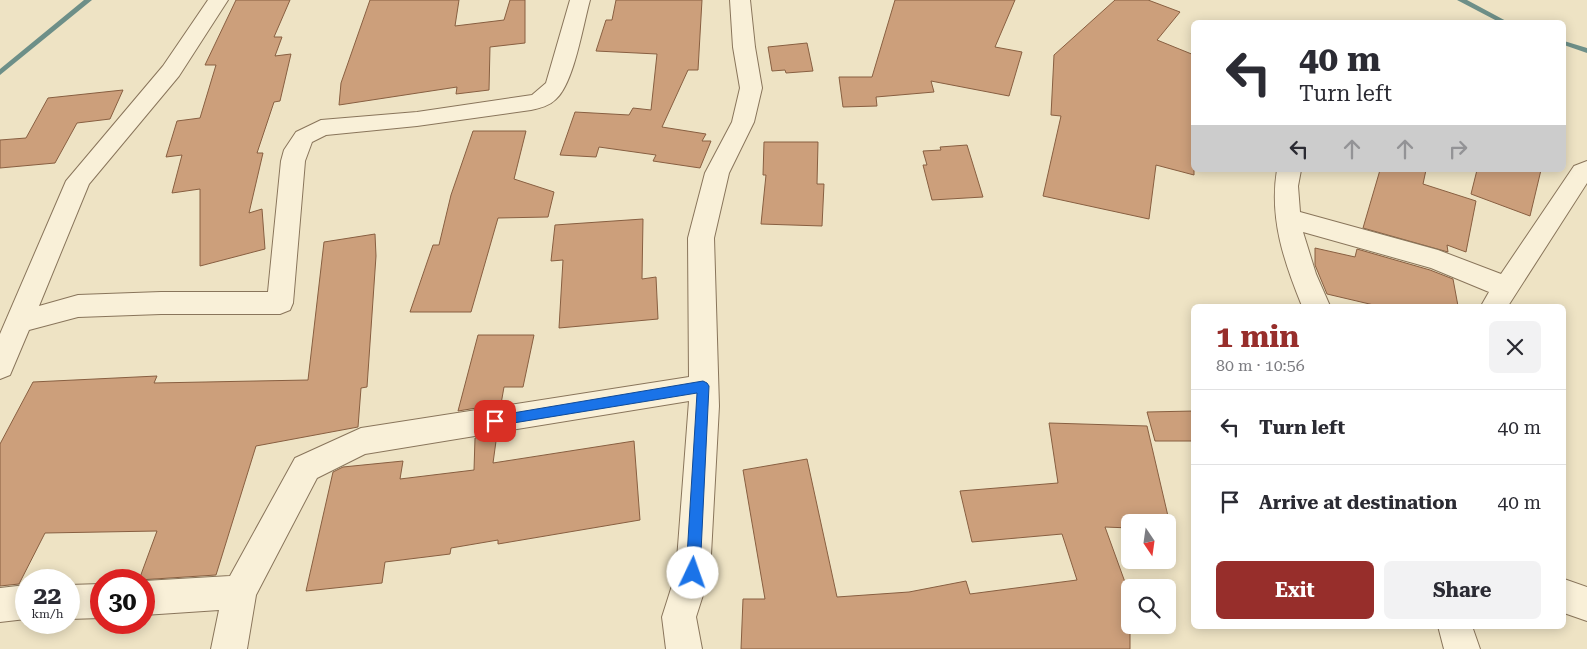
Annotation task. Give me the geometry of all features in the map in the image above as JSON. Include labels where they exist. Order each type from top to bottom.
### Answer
[{"type":"street","points":[[0,367],[78,181],[171,71],[218,0]]},
{"type":"street","points":[[19,322],[78,306],[160,303],[280,303],[293,161],[296,150],[304,137],[321,128],[416,119],[531,103],[544,99],[550,95],[557,84],[580,0]]},
{"type":"street","points":[[684,649],[679,618],[693,573],[703,386],[701,238],[717,173],[742,122],[749,103],[750,88],[740,0]]},
{"type":"street","points":[[1287,218],[1438,260],[1499,297],[1582,172],[1587,169]]},
{"type":"street","points":[[1288,172],[1287,218],[1305,282],[1315,304]]},
{"type":"street","points":[[228,649],[240,592],[306,468],[361,441],[523,417],[703,386]]},
{"type":"street","points":[[155,597],[240,592]]},
{"type":"street","points":[[1566,597],[1587,604]]},
{"type":"street","points":[[0,605],[15,603]]},
{"type":"street","points":[[1456,629],[1462,649]]},
{"type":"building","points":[[236,0],[290,0],[274,37],[282,37],[275,56],[291,54],[280,101],[274,102],[257,153],[263,153],[249,213],[262,209],[265,249],[200,266],[200,189],[172,193],[182,155],[166,157],[177,121],[200,118],[216,65],[205,65]]},
{"type":"building","points":[[370,0],[459,0],[455,26],[504,20],[510,0],[525,0],[525,43],[490,47],[489,90],[456,94],[457,87],[339,105],[341,83]]},
{"type":"building","points":[[616,0],[702,0],[698,70],[688,70],[662,127],[706,134],[702,141],[711,141],[700,168],[653,161],[656,155],[599,147],[596,157],[560,155],[575,112],[629,115],[633,108],[651,110],[657,54],[596,51],[606,20],[612,20]]},
{"type":"building","points":[[895,0],[1015,0],[995,47],[1022,52],[1009,96],[931,81],[934,92],[876,97],[877,106],[843,107],[839,77],[872,77]]},
{"type":"building","points":[[1115,0],[1148,0],[1180,12],[1157,40],[1191,54],[1191,172],[1194,172],[1194,175],[1156,165],[1149,219],[1043,196],[1061,116],[1051,115],[1054,55]]},
{"type":"building","points":[[807,43],[813,71],[786,73],[785,70],[772,71],[768,47]]},
{"type":"building","points":[[123,90],[110,119],[77,123],[55,163],[0,168],[0,140],[26,138],[48,98]]},
{"type":"building","points":[[473,131],[526,131],[514,179],[554,192],[548,217],[498,218],[471,312],[410,312],[433,245],[439,245],[451,195]]},
{"type":"building","points":[[764,142],[818,142],[817,184],[824,184],[822,226],[761,224],[766,175],[763,175]]},
{"type":"building","points":[[967,145],[983,197],[932,200],[923,165],[927,165],[923,151],[941,150],[940,147]]},
{"type":"building","points":[[1379,172],[1426,172],[1423,184],[1476,201],[1466,252],[1447,245],[1448,252],[1363,228]]},
{"type":"building","points":[[1476,172],[1541,172],[1530,216],[1471,194]]},
{"type":"building","points":[[643,219],[642,279],[656,277],[658,319],[559,328],[563,260],[551,261],[555,225]]},
{"type":"building","points":[[375,234],[376,256],[367,387],[361,388],[358,427],[256,446],[216,575],[155,579],[155,569],[143,569],[157,531],[45,533],[27,569],[15,569],[15,584],[0,586],[0,444],[33,382],[157,376],[154,383],[308,380],[324,242]]},
{"type":"building","points":[[1315,248],[1355,257],[1357,249],[1430,270],[1453,279],[1458,304],[1370,304],[1327,294],[1315,265]]},
{"type":"building","points":[[478,335],[534,335],[523,387],[504,387],[501,404],[458,411]]},
{"type":"building","points":[[1191,411],[1191,441],[1155,441],[1147,412]]},
{"type":"building","points":[[1049,423],[1147,426],[1168,514],[1121,514],[1121,528],[1105,527],[1124,579],[1121,579],[1121,634],[1130,634],[1130,649],[741,649],[743,599],[765,599],[743,470],[807,459],[837,597],[909,592],[966,581],[970,594],[1077,580],[1062,534],[972,542],[960,491],[1058,483]]},
{"type":"building","points":[[497,434],[493,463],[634,441],[640,520],[498,544],[498,540],[451,548],[450,554],[385,562],[382,583],[306,591],[333,472],[343,467],[403,461],[400,479],[474,470],[475,438]]},
{"type":"waterway","points":[[0,73],[88,0]]},
{"type":"waterway","points":[[1461,0],[1500,20]]},
{"type":"waterway","points":[[1566,44],[1587,51]]},
{"type":"route","points":[[495,421],[703,386],[704,406],[693,573]]}]
